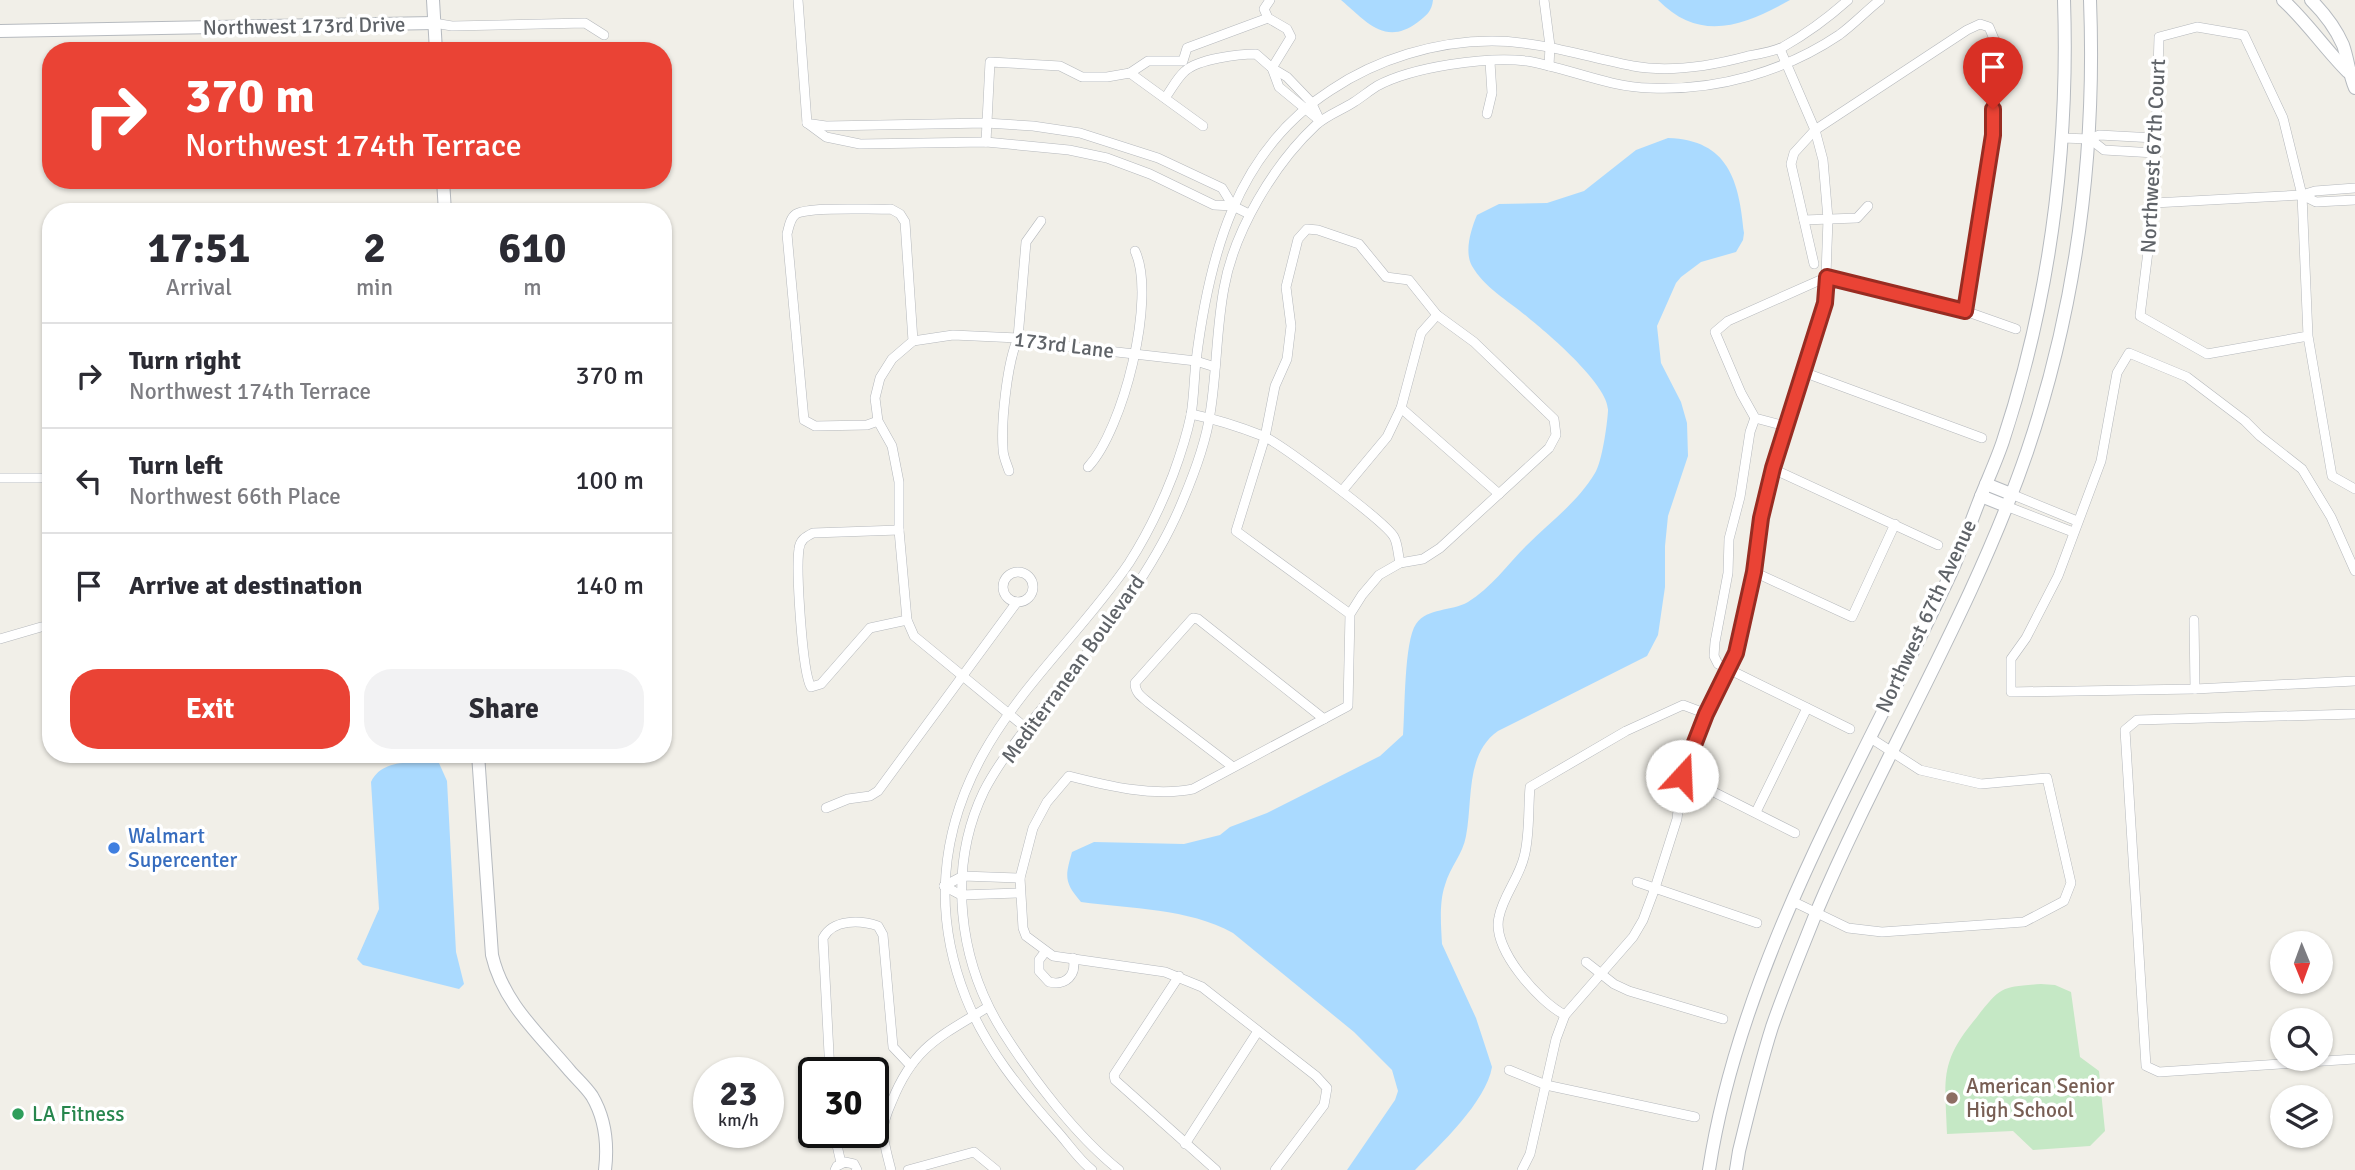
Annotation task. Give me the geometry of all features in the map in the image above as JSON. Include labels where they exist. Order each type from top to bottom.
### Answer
[{"type":"main road","points":[[433,0],[436,42]]},
{"type":"main road","name":"Northwest 67th Avenue","points":[[1709,1170],[1713,1143],[1745,1024],[1792,901],[1869,737],[1952,571],[2003,442],[2032,342],[2057,209],[2066,40],[2064,0]]},
{"type":"main road","name":"Northwest 67th Avenue","points":[[1736,1170],[1770,1035],[1817,913],[1866,804],[1975,582],[2027,450],[2056,350],[2082,214],[2090,139],[2090,0]]},
{"type":"main road","points":[[2283,0],[2348,72]]},
{"type":"main road","points":[[2311,0],[2343,45],[2348,72],[2355,88]]},
{"type":"main road","name":"Northwest 173rd Drive","points":[[0,31],[435,23]]},
{"type":"main road","points":[[1983,490],[2009,500]]},
{"type":"main road","points":[[479,763],[494,967],[500,983],[515,1007],[591,1096],[602,1120],[607,1152],[605,1170]]},
{"type":"street","points":[[798,0],[807,123],[825,137],[860,144],[986,142],[1056,148],[1107,158],[1150,174],[1214,205],[1233,206],[1249,214]]},
{"type":"street","points":[[1270,0],[1264,9],[1268,18],[1287,29],[1291,37],[1272,68]]},
{"type":"street","points":[[1544,0],[1550,46],[1549,66]]},
{"type":"street","name":"Mediterranean Boulevard","points":[[1092,1170],[1027,1099],[973,1016],[956,974],[944,913],[949,838],[982,756],[1010,714],[1128,564],[1154,520],[1175,469],[1191,415],[1209,275],[1233,206],[1257,161],[1307,105],[1348,78],[1379,64],[1439,45],[1493,41],[1550,46],[1639,67],[1670,69],[1715,65],[1780,49],[1831,15],[1848,0]]},
{"type":"street","name":"Mediterranean Boulevard","points":[[1119,1170],[1101,1155],[1046,1092],[1020,1058],[988,1007],[968,951],[961,895],[963,876],[970,825],[985,789],[1026,728],[1119,611],[1150,563],[1182,502],[1210,418],[1223,288],[1249,214],[1301,141],[1320,121],[1378,86],[1408,74],[1438,65],[1523,61],[1647,88],[1720,83],[1765,72],[1808,53],[1841,33],[1880,0]]},
{"type":"street","points":[[1183,61],[1187,48],[1268,18]]},
{"type":"street","name":"Northwest 173rd Drive","points":[[435,23],[452,26],[585,23],[604,35]]},
{"type":"street","points":[[1814,264],[1791,164],[1794,153],[1815,130],[1980,24],[1989,27],[1994,39],[1993,135],[1965,311]]},
{"type":"street","name":"Northwest 67th Court","points":[[2302,195],[2283,118],[2244,35],[2197,27],[2159,37],[2154,203],[2140,316],[2207,354],[2308,336]]},
{"type":"street","points":[[1521,1170],[1530,1154],[1556,1039],[1565,1016],[1633,937],[1643,920],[1655,888],[1677,819],[1682,776],[1706,714],[1736,653],[1773,468],[1825,303],[1828,219],[1824,160],[1815,130],[1780,49]]},
{"type":"street","points":[[1165,98],[1185,70],[1191,67],[1238,54],[1256,54],[1272,68],[1287,76],[1320,121]]},
{"type":"street","points":[[986,142],[990,62],[1060,66],[1082,77],[1130,73],[1148,61],[1183,61],[1191,67]]},
{"type":"street","points":[[1487,114],[1492,93],[1490,62]]},
{"type":"street","points":[[1130,73],[1203,127]]},
{"type":"street","points":[[807,123],[826,127],[986,124],[1032,126],[1080,133],[1158,158],[1222,188],[1233,206]]},
{"type":"street","points":[[2062,138],[2090,139],[2099,135],[2155,138]]},
{"type":"street","points":[[2090,139],[2104,150],[2155,153]]},
{"type":"street","points":[[2154,203],[2302,195],[2315,191],[2355,188]]},
{"type":"street","points":[[2302,195],[2316,202],[2355,200]]},
{"type":"street","points":[[2302,195],[2308,336],[2332,476],[2355,489]]},
{"type":"street","points":[[1804,220],[1857,218],[1868,206]]},
{"type":"street","points":[[878,421],[867,425],[815,426],[804,419],[787,234],[791,219],[797,213],[811,210],[891,209],[900,214],[905,222],[913,341],[892,359],[880,378],[875,398],[878,421],[892,446],[899,482],[899,530],[907,620],[914,636],[1026,728]]},
{"type":"street","points":[[1009,471],[1003,453],[1003,431],[1012,352],[1018,338],[1026,242],[1041,221]]},
{"type":"street","points":[[1275,1170],[1325,1105],[1327,1088],[1316,1076],[1202,987],[1179,976],[1053,956],[1027,936],[1023,928],[1019,893],[1020,878],[1033,828],[1047,802],[1069,776],[1109,787],[1179,792],[1193,789],[1348,706],[1350,614],[1362,595],[1379,575],[1400,563],[1423,559],[1440,548],[1549,448],[1556,435],[1554,419],[1474,342],[1437,315],[1409,280],[1387,277],[1359,244],[1307,229],[1298,239],[1286,287],[1291,326],[1287,359],[1275,386],[1265,437],[1236,531],[1350,614]]},
{"type":"street","points":[[1088,467],[1100,454],[1120,412],[1135,354],[1142,285],[1141,263],[1135,251]]},
{"type":"street","points":[[1785,426],[1755,418],[1714,332],[1728,321],[1827,277],[1965,311],[2016,329]]},
{"type":"street","points":[[1342,491],[1387,437],[1401,408],[1421,333],[1437,315]]},
{"type":"street","name":"173rd Lane","points":[[913,341],[953,335],[1018,338],[1055,345],[1196,361],[1215,367]]},
{"type":"street","points":[[2355,571],[2331,517],[2302,469],[2187,377],[2129,353],[2117,373],[2101,461],[2057,576],[2026,638],[2011,659],[2011,692],[2195,689],[2355,681]]},
{"type":"street","points":[[1803,373],[1982,438]]},
{"type":"street","points":[[1401,408],[1499,494]]},
{"type":"street","points":[[1191,415],[1210,418],[1265,437],[1342,491],[1390,530],[1396,539],[1400,563]]},
{"type":"street","points":[[1755,418],[1731,529],[1728,573],[1714,642],[1714,656],[1718,664],[1850,729]]},
{"type":"street","points":[[1773,468],[1938,545]]},
{"type":"street","points":[[0,478],[42,478]]},
{"type":"street","points":[[2009,500],[2047,508],[2077,521]]},
{"type":"street","points":[[2009,500],[2042,521],[2073,532]]},
{"type":"street","points":[[2042,521],[2047,508]]},
{"type":"street","points":[[1754,572],[1852,617],[1895,524]]},
{"type":"street","points":[[899,530],[813,533],[803,538],[799,547],[800,585],[805,664],[807,680],[811,687],[821,684],[870,628],[907,620]]},
{"type":"street","points":[[826,808],[848,799],[870,796],[877,791],[1017,602]]},
{"type":"street","points":[[1233,767],[1137,693],[1135,683],[1193,618],[1198,619],[1324,719]]},
{"type":"street","points":[[2194,620],[2195,689]]},
{"type":"street","points":[[0,639],[42,626]]},
{"type":"street","points":[[1565,1016],[1546,1004],[1530,988],[1511,961],[1497,929],[1499,915],[1524,857],[1530,787],[1626,731],[1683,705],[1706,714]]},
{"type":"street","points":[[1756,812],[1807,708]]},
{"type":"street","points":[[2355,714],[2137,720],[2125,730],[2146,1066],[2159,1072],[2355,1059]]},
{"type":"street","points":[[1792,901],[1848,928],[1882,932],[2024,922],[2064,901],[2071,883],[2047,778],[1981,783],[1920,770],[1869,737]]},
{"type":"street","points":[[1682,776],[1795,833]]},
{"type":"street","points":[[944,886],[963,876],[1020,878]]},
{"type":"street","points":[[1637,882],[1757,923]]},
{"type":"street","points":[[944,886],[961,895],[1019,893]]},
{"type":"street","points":[[829,1057],[823,939],[827,930],[839,924],[866,922],[878,926],[883,934],[892,1047],[910,1065]]},
{"type":"street","points":[[1045,951],[1038,965],[1041,976],[1049,982],[1060,983],[1069,978],[1074,969],[1073,958]]},
{"type":"street","points":[[1587,962],[1600,974],[1629,991],[1723,1019]]},
{"type":"street","points":[[1179,976],[1114,1075],[1115,1080],[1216,1170]]},
{"type":"street","points":[[889,1105],[910,1065],[924,1048],[988,1007]]},
{"type":"street","points":[[1185,1144],[1258,1031]]},
{"type":"street","points":[[1508,1070],[1546,1085],[1695,1117]]},
{"type":"street","points":[[837,1148],[838,1167],[850,1162],[857,1170]]},
{"type":"street","points":[[884,1148],[891,1170]]},
{"type":"street","points":[[908,1170],[974,1152],[996,1170]]},
{"type":"green space","points":[[2041,984],[2055,985],[2071,992],[2080,1057],[2099,1071],[2105,1131],[2090,1146],[2033,1150],[2013,1131],[1947,1134],[1947,1071],[1956,1046],[1992,999],[2003,990]]},
{"type":"water","points":[[1341,0],[1433,0],[1424,18],[1406,29],[1386,32],[1368,23]]},
{"type":"water","points":[[1658,0],[1790,0],[1739,23],[1706,26],[1690,22]]},
{"type":"water","points":[[1668,138],[1705,146],[1718,155],[1727,167],[1739,196],[1744,233],[1736,252],[1701,262],[1681,277],[1657,326],[1661,363],[1681,402],[1687,423],[1688,456],[1668,516],[1665,587],[1658,635],[1647,656],[1498,731],[1480,752],[1472,779],[1466,836],[1445,885],[1441,922],[1442,944],[1476,1018],[1492,1067],[1488,1080],[1461,1122],[1415,1170],[1347,1170],[1395,1100],[1398,1091],[1392,1070],[1354,1032],[1233,933],[1178,914],[1081,902],[1071,889],[1068,879],[1072,852],[1094,842],[1184,844],[1220,835],[1230,827],[1267,813],[1380,756],[1403,735],[1407,660],[1416,624],[1433,612],[1461,605],[1476,597],[1572,503],[1595,473],[1605,434],[1608,411],[1606,401],[1590,376],[1552,338],[1491,289],[1472,266],[1468,247],[1477,215],[1499,204],[1547,203],[1584,191],[1636,150]]},
{"type":"water","points":[[402,763],[439,763],[447,781],[456,952],[464,984],[459,989],[363,965],[357,959],[379,909],[371,782],[375,775],[387,767]]},
{"type":"place","name":"Walmart Supercenter","points":[[114,848]]},
{"type":"place","name":"American Senior High School","points":[[1952,1098]]},
{"type":"place","name":"LA Fitness","points":[[18,1114]]},
{"type":"route","points":[[1682,776],[1706,714],[1736,653],[1773,468],[1825,303],[1827,277],[1965,311],[1993,135],[1993,109]]}]
